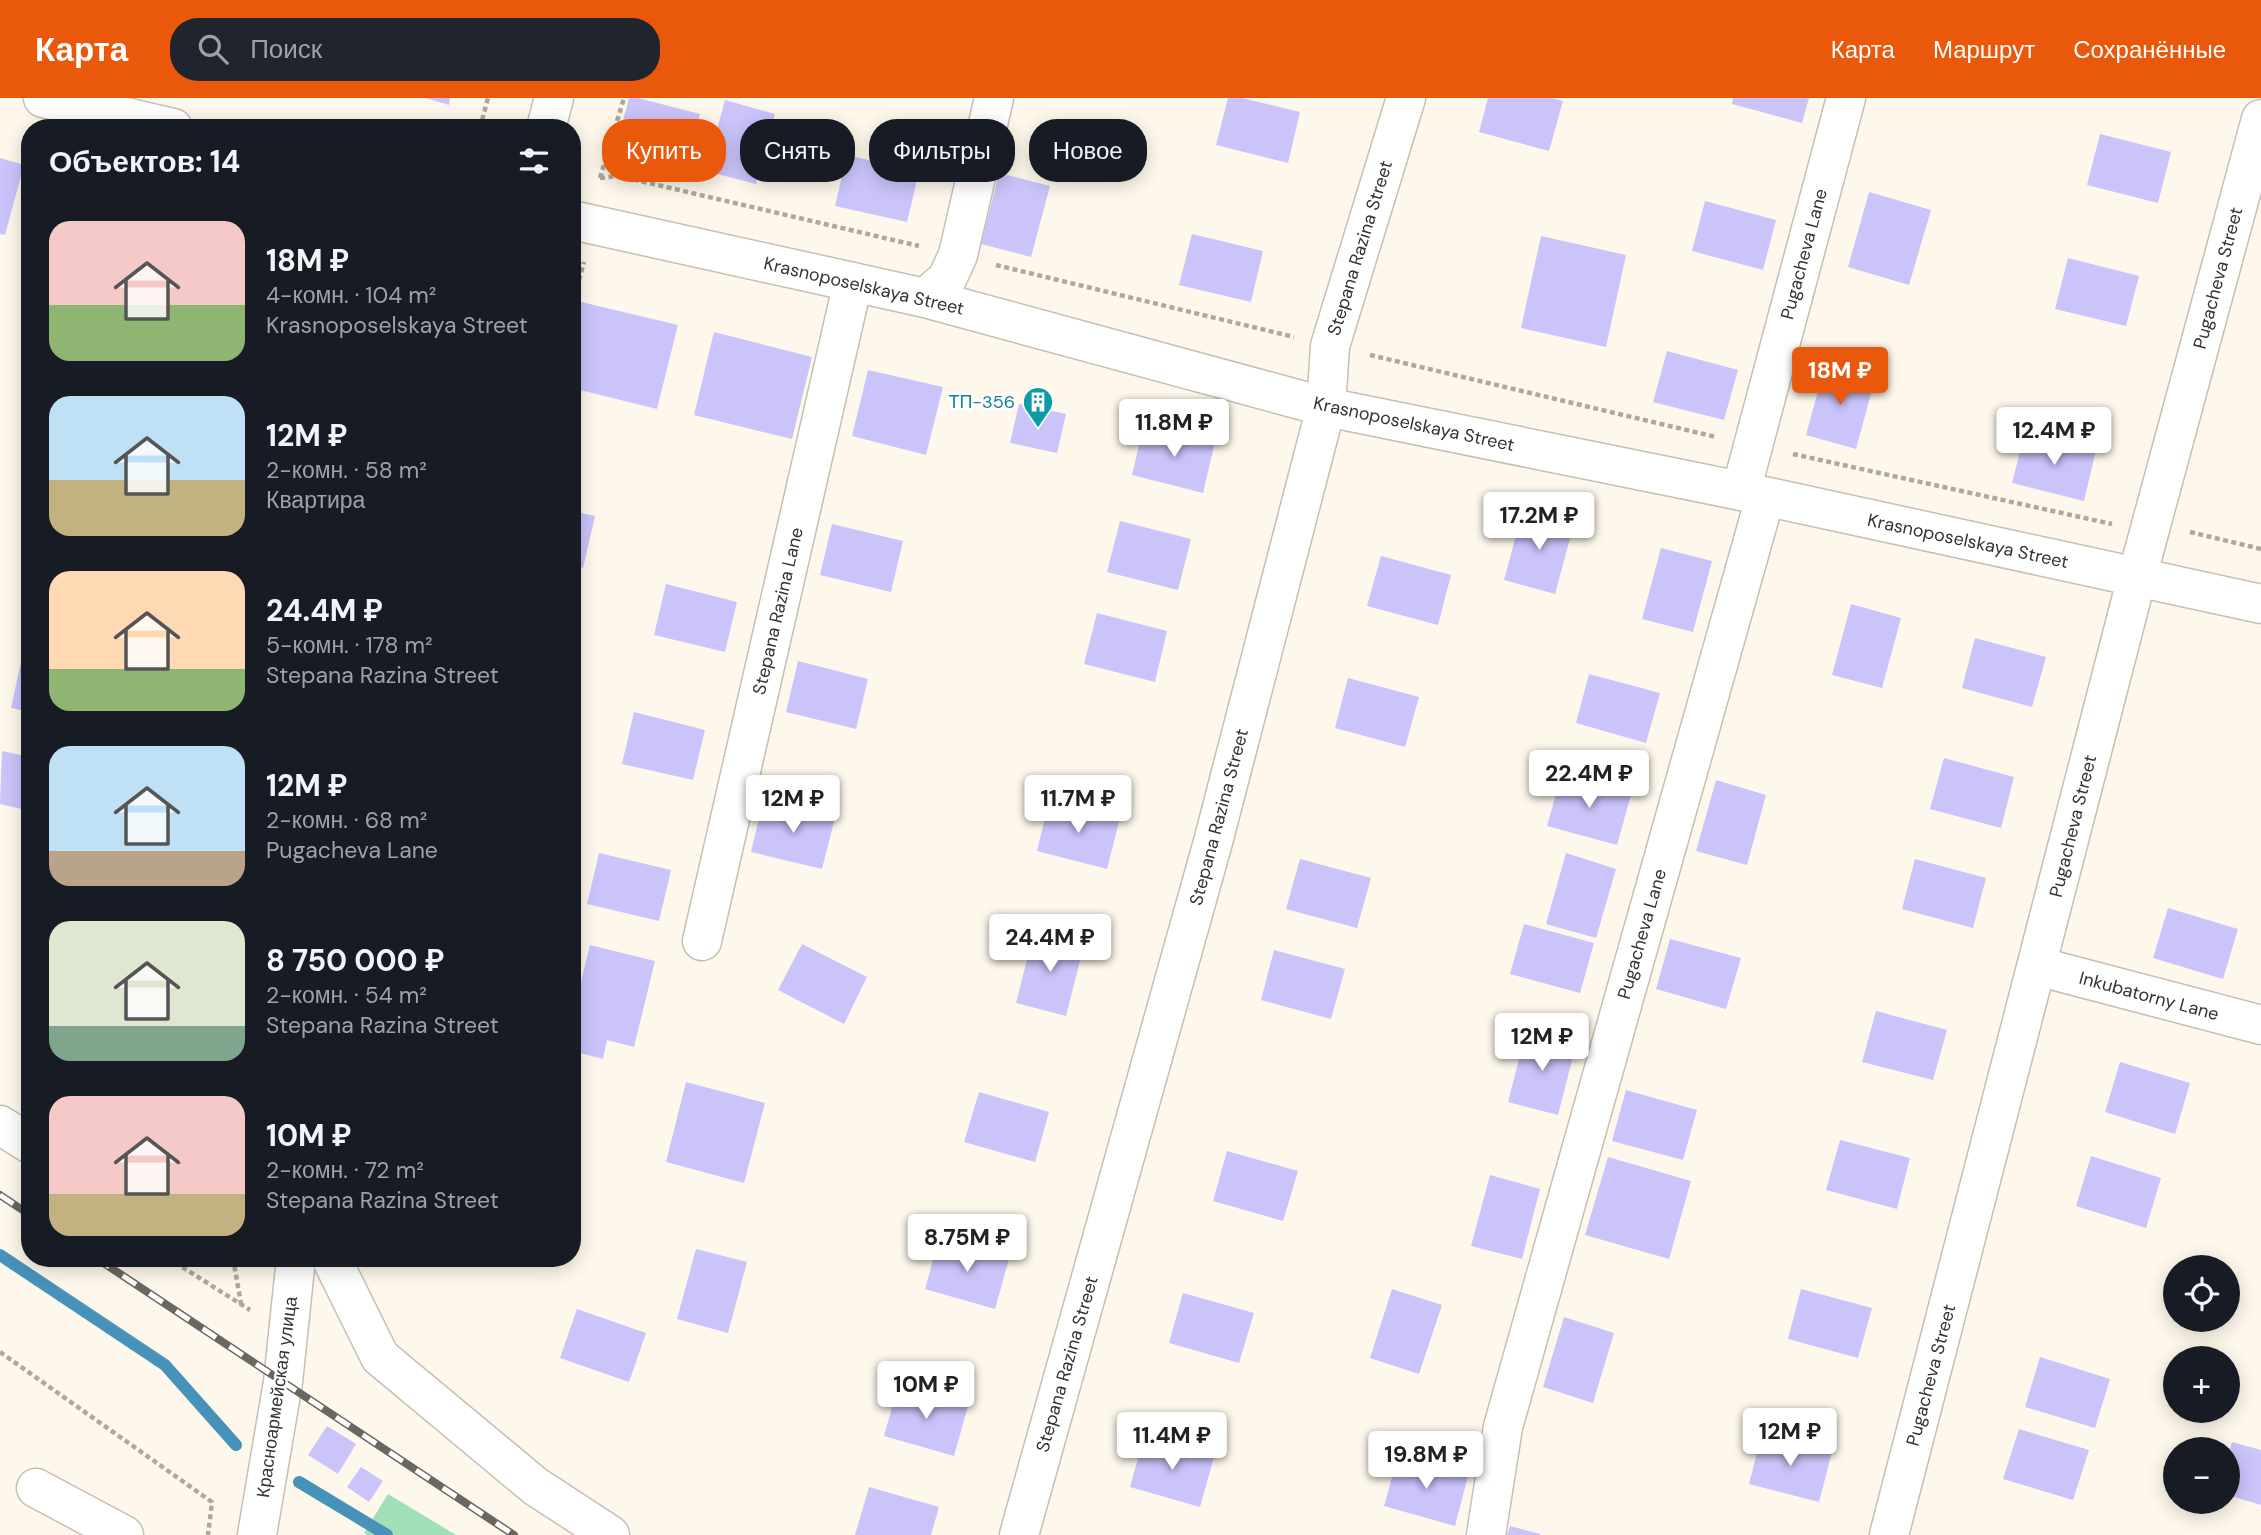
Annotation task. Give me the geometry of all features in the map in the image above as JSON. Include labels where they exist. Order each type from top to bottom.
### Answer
[{"type":"street","points":[[43,98],[134,119]]},
{"type":"street","points":[[548,119],[554,98]]},
{"type":"street","points":[[925,298],[947,279],[958,255],[994,98]]},
{"type":"street","name":"Stepana Razina Street","points":[[1019,1535],[1213,842],[1326,407],[1330,346],[1406,98]]},
{"type":"street","name":"Pugacheva Lane","points":[[1486,1535],[1503,1427],[1753,494],[1753,446],[1846,98]]},
{"type":"street","name":"Pugacheva Street","points":[[1889,1535],[2137,576],[2261,119]]},
{"type":"street","name":"Krasnoposelskaya Street","points":[[581,222],[925,298],[1326,407],[1753,494],[2261,604]]},
{"type":"street","name":"Stepana Razina Lane","points":[[702,941],[853,282]]},
{"type":"street","name":"Inkubatorny Lane","points":[[2037,966],[2261,1025]]},
{"type":"street","points":[[0,1125],[21,1138]]},
{"type":"street","name":"Красноармейская улица","points":[[257,1535],[283,1382],[295,1267]]},
{"type":"street","points":[[335,1267],[380,1357],[534,1486],[610,1535]]},
{"type":"street","points":[[36,1488],[124,1535]]},
{"type":"path","points":[[482,119],[488,98]]},
{"type":"path","points":[[600,178],[619,176],[1753,446],[2149,532],[2198,533],[2261,549]]},
{"type":"path","points":[[182,1267],[253,1312]]},
{"type":"path","points":[[235,1267],[242,1305]]},
{"type":"path","points":[[0,1352],[212,1502],[208,1535]]},
{"type":"green space","points":[[388,1494],[456,1535],[367,1535],[364,1533]]},
{"type":"building","points":[[425,98],[450,98],[449,105]]},
{"type":"building","points":[[629,98],[700,114],[699,119],[623,119]]},
{"type":"building","points":[[1228,98],[1242,98],[1300,112],[1288,163],[1216,145]]},
{"type":"building","points":[[1488,98],[1552,98],[1563,101],[1549,151],[1479,132]]},
{"type":"building","points":[[1733,98],[1809,98],[1802,123],[1732,104]]},
{"type":"building","points":[[725,100],[775,114],[774,119],[740,119],[740,180],[726,176],[726,119],[720,119]]},
{"type":"building","points":[[2100,134],[2171,152],[2158,203],[2087,185]]},
{"type":"building","points":[[855,157],[869,160],[869,182],[917,182],[907,222],[835,206],[841,182],[855,182]]},
{"type":"building","points":[[0,158],[21,164],[21,176],[5,235],[0,234]]},
{"type":"building","points":[[1015,177],[1050,186],[1031,257],[981,244],[997,182],[1015,182]]},
{"type":"building","points":[[1869,192],[1931,210],[1909,285],[1848,267]]},
{"type":"building","points":[[1705,201],[1776,220],[1763,270],[1692,251]]},
{"type":"building","points":[[1192,234],[1263,251],[1251,302],[1179,285]]},
{"type":"building","points":[[1541,236],[1626,255],[1606,347],[1521,328]]},
{"type":"building","points":[[2068,258],[2139,276],[2126,326],[2055,309]]},
{"type":"building","points":[[581,302],[678,325],[657,409],[581,390]]},
{"type":"building","points":[[714,332],[812,357],[792,439],[694,415]]},
{"type":"building","points":[[1667,351],[1738,370],[1724,420],[1653,402]]},
{"type":"building","points":[[1825,365],[1875,379],[1856,449],[1806,435]]},
{"type":"building","points":[[868,370],[943,387],[926,455],[852,436]]},
{"type":"building","name":"ТП-356","points":[[1019,404],[1066,414],[1057,453],[1010,443]]},
{"type":"building","points":[[1144,424],[1215,442],[1203,493],[1132,475]]},
{"type":"building","points":[[2025,432],[2096,450],[2084,501],[2012,483]]},
{"type":"building","points":[[1523,510],[1574,524],[1555,594],[1504,580]]},
{"type":"building","points":[[581,513],[595,516],[581,567]]},
{"type":"building","points":[[1120,521],[1191,539],[1178,590],[1107,572]]},
{"type":"building","points":[[832,524],[903,541],[891,592],[820,575]]},
{"type":"building","points":[[1661,548],[1712,561],[1693,632],[1642,619]]},
{"type":"building","points":[[1381,556],[1451,575],[1438,625],[1367,606]]},
{"type":"building","points":[[666,584],[737,602],[725,652],[654,635]]},
{"type":"building","points":[[1851,604],[1901,618],[1882,688],[1832,675]]},
{"type":"building","points":[[1097,613],[1167,631],[1155,682],[1084,664]]},
{"type":"building","points":[[1975,638],[2046,657],[2032,707],[1962,688]]},
{"type":"building","points":[[798,661],[868,679],[856,729],[786,712]]},
{"type":"building","points":[[21,662],[21,710],[11,708]]},
{"type":"building","points":[[1589,674],[1660,693],[1646,743],[1576,723]]},
{"type":"building","points":[[1348,678],[1419,697],[1405,747],[1335,728]]},
{"type":"building","points":[[634,712],[705,730],[693,780],[622,764]]},
{"type":"building","points":[[2,751],[21,755],[21,809],[0,804]]},
{"type":"building","points":[[1944,758],[2014,777],[2001,828],[1930,809]]},
{"type":"building","points":[[1561,776],[1631,795],[1617,845],[1547,826]]},
{"type":"building","points":[[1716,780],[1766,795],[1747,865],[1696,851]]},
{"type":"building","points":[[763,801],[835,818],[822,869],[751,852]]},
{"type":"building","points":[[1049,801],[1120,818],[1107,869],[1037,851]]},
{"type":"building","points":[[599,853],[671,870],[659,921],[587,904]]},
{"type":"building","points":[[1566,853],[1616,869],[1596,938],[1546,924]]},
{"type":"building","points":[[1300,859],[1371,878],[1357,928],[1286,909]]},
{"type":"building","points":[[1915,859],[1986,878],[1973,928],[1902,909]]},
{"type":"building","points":[[2168,908],[2238,929],[2223,979],[2153,958]]},
{"type":"building","points":[[1524,924],[1594,943],[1580,993],[1510,974]]},
{"type":"building","points":[[1034,932],[1084,945],[1066,1016],[1016,1003]]},
{"type":"building","points":[[1670,939],[1741,958],[1726,1009],[1656,989]]},
{"type":"building","points":[[802,944],[867,977],[844,1024],[778,990]]},
{"type":"building","points":[[590,945],[655,961],[634,1047],[607,1040],[603,1059],[581,1053],[581,982]]},
{"type":"building","points":[[1274,950],[1345,969],[1331,1019],[1261,1000]]},
{"type":"building","points":[[1876,1011],[1947,1030],[1933,1080],[1862,1062]]},
{"type":"building","points":[[1526,1032],[1576,1045],[1558,1115],[1508,1102]]},
{"type":"building","points":[[2120,1062],[2190,1083],[2175,1134],[2105,1112]]},
{"type":"building","points":[[686,1082],[765,1103],[744,1183],[666,1162]]},
{"type":"building","points":[[1626,1090],[1697,1110],[1683,1160],[1612,1141]]},
{"type":"building","points":[[979,1092],[1049,1112],[1035,1162],[964,1142]]},
{"type":"building","points":[[1840,1140],[1910,1158],[1897,1209],[1826,1190]]},
{"type":"building","points":[[1227,1151],[1298,1171],[1283,1221],[1213,1201]]},
{"type":"building","points":[[2091,1156],[2161,1178],[2146,1228],[2076,1206]]},
{"type":"building","points":[[1608,1157],[1691,1181],[1669,1259],[1585,1235]]},
{"type":"building","points":[[1490,1175],[1540,1189],[1522,1259],[1471,1246]]},
{"type":"building","points":[[939,1239],[1009,1259],[995,1309],[925,1289]]},
{"type":"building","points":[[696,1249],[747,1262],[728,1333],[677,1319]]},
{"type":"building","points":[[1392,1289],[1442,1305],[1419,1374],[1370,1358]]},
{"type":"building","points":[[1801,1289],[1872,1308],[1858,1358],[1788,1339]]},
{"type":"building","points":[[1183,1293],[1254,1313],[1239,1363],[1169,1343]]},
{"type":"building","points":[[577,1309],[646,1333],[629,1382],[560,1358]]},
{"type":"building","points":[[1564,1317],[1614,1333],[1593,1403],[1543,1387]]},
{"type":"building","points":[[2040,1357],[2110,1379],[2095,1428],[2025,1407]]},
{"type":"building","points":[[898,1386],[968,1406],[954,1456],[884,1436]]},
{"type":"building","points":[[327,1426],[356,1444],[338,1474],[308,1455]]},
{"type":"building","points":[[2019,1429],[2089,1450],[2073,1500],[2003,1479]]},
{"type":"building","points":[[1762,1433],[1832,1452],[1819,1502],[1749,1484]]},
{"type":"building","points":[[1144,1437],[1214,1457],[1200,1507],[1130,1487]]},
{"type":"building","points":[[2240,1444],[2261,1450],[2261,1505],[2240,1499]]},
{"type":"building","points":[[1398,1456],[1468,1476],[1455,1526],[1384,1506]]},
{"type":"building","points":[[361,1467],[383,1481],[369,1502],[347,1487]]},
{"type":"building","points":[[869,1487],[939,1507],[931,1535],[855,1535]]},
{"type":"building","points":[[1510,1526],[1540,1534],[1540,1535],[1507,1535]]},
{"type":"waterway","points":[[0,1255],[165,1365],[236,1445]]},
{"type":"waterway","points":[[299,1482],[387,1535]]},
{"type":"railway","points":[[0,1195],[21,1209]]},
{"type":"railway","points":[[110,1267],[514,1535]]},
{"type":"place","name":"ТП-356","points":[[1038,429]]}]
